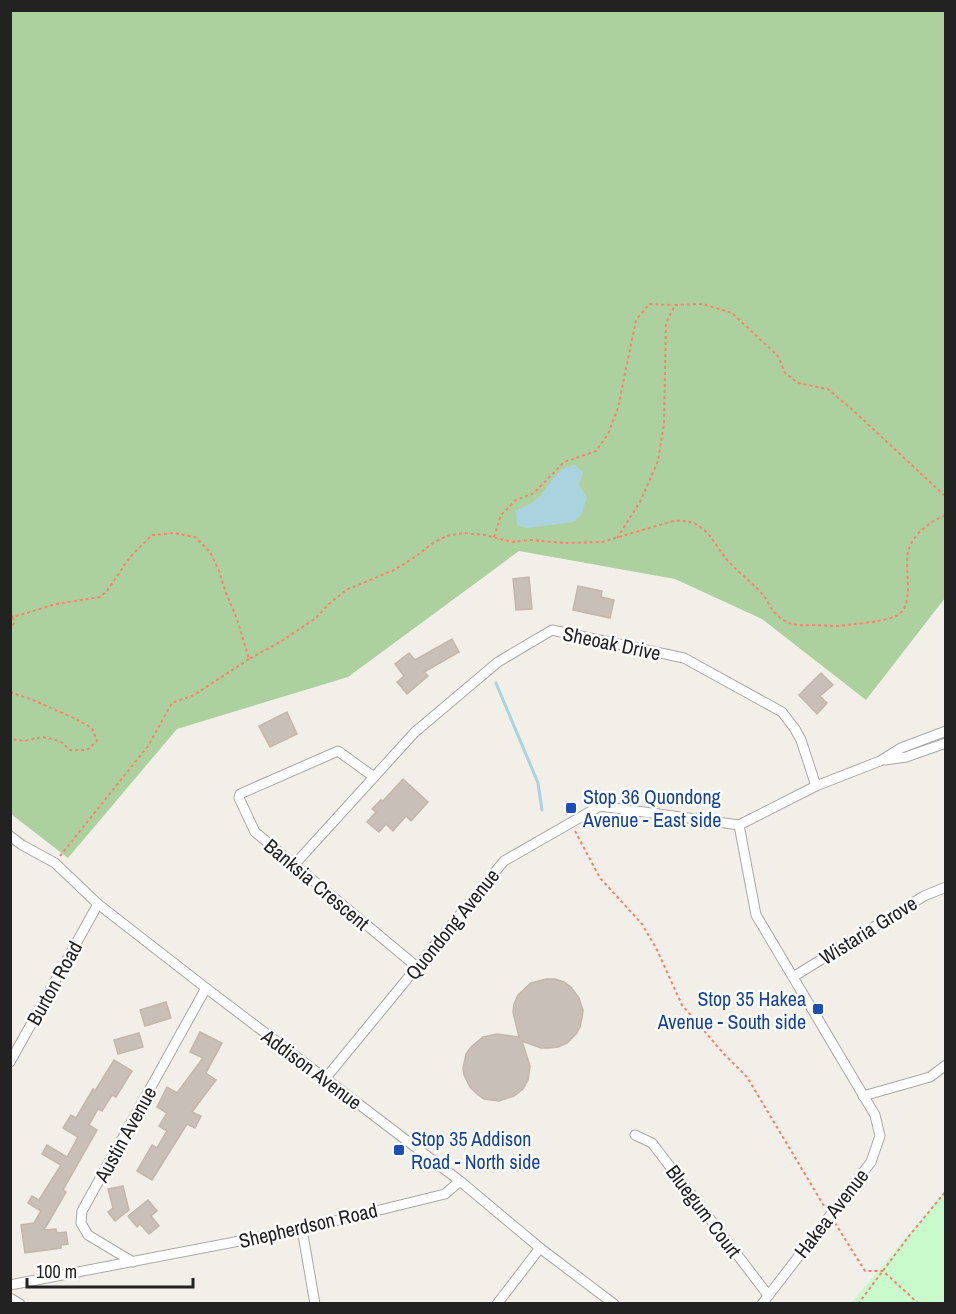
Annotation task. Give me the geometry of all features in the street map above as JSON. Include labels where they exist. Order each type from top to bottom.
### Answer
[{"type":"street","name":"Sheoak Drive","points":[[294,865],[415,732],[498,662],[552,630],[684,658],[782,712],[801,740],[816,786]]},
{"type":"street","points":[[739,825],[816,786],[880,761],[901,748],[945,730]]},
{"type":"street","points":[[880,761],[906,758],[945,743]]},
{"type":"street","name":"Banksia Crescent","points":[[374,777],[338,751],[240,794],[239,798],[255,832],[417,967]]},
{"type":"street","name":"Quondong Avenue","points":[[325,1079],[504,861],[600,806],[739,825]]},
{"type":"street","name":"Hakea Avenue","points":[[739,825],[756,915],[875,1115],[880,1136],[871,1162],[762,1304]]},
{"type":"street","name":"Addison Avenue","points":[[10,836],[55,863],[98,904],[460,1181],[540,1248],[614,1304]]},
{"type":"street","name":"Wistaria Grove","points":[[793,977],[924,896],[945,887]]},
{"type":"street","name":"Burton Road","points":[[10,1062],[98,904]]},
{"type":"street","name":"Austin Avenue","points":[[133,1262],[88,1235],[81,1223],[82,1211],[206,988]]},
{"type":"street","points":[[863,1096],[930,1077],[945,1065]]},
{"type":"street","name":"Bluegum Court","points":[[634,1135],[652,1143],[768,1295]]},
{"type":"street","name":"Shepherdson Road","points":[[10,1286],[302,1229],[445,1194],[460,1181]]},
{"type":"street","points":[[302,1229],[315,1304]]},
{"type":"street","points":[[497,1304],[540,1248]]},
{"type":"street","points":[[10,1298],[20,1304]]},
{"type":"path","points":[[494,537],[501,515],[516,500],[534,493],[564,462],[596,451],[608,434],[618,408],[636,320],[649,304],[703,304],[732,313],[778,356],[785,373],[798,383],[828,389],[945,497]]},
{"type":"path","points":[[617,538],[640,502],[657,461],[664,423],[666,323],[675,305]]},
{"type":"path","points":[[55,863],[148,746],[172,703],[194,695],[280,642],[316,618],[346,590],[394,570],[446,536],[464,533],[512,542],[531,540],[564,543],[603,542],[684,520],[703,529],[726,560],[765,597],[774,612],[784,620],[792,625],[836,626],[885,619],[898,615],[905,609],[908,595],[906,566],[908,550],[925,526],[945,515]]},
{"type":"path","points":[[10,631],[14,623],[12,616],[56,604],[100,597],[107,591],[129,557],[152,536],[174,533],[195,537],[210,552],[237,619],[249,659]]},
{"type":"path","points":[[10,692],[33,700],[92,728],[97,741],[87,750],[70,750],[60,741],[43,737],[24,741],[10,739]]},
{"type":"path","points":[[571,823],[600,878],[642,924],[657,950],[682,1005],[747,1077],[865,1270],[882,1271],[919,1304]]},
{"type":"path","points":[[858,1304],[945,1191]]},
{"type":"green space","points":[[10,11],[945,11],[945,598],[866,700],[762,619],[675,579],[519,551],[348,677],[177,729],[68,858],[11,814]]},
{"type":"green space","points":[[945,1191],[945,1303],[851,1303]]},
{"type":"water","points":[[575,465],[583,472],[579,485],[587,498],[581,515],[574,522],[527,528],[517,525],[516,511],[537,499],[563,469]]},
{"type":"building","points":[[529,577],[532,609],[516,610],[513,579]]},
{"type":"building","points":[[578,586],[602,591],[601,597],[614,600],[610,618],[573,610]]},
{"type":"building","points":[[452,639],[459,652],[424,672],[428,676],[407,694],[397,682],[404,676],[395,664],[409,653],[415,660]]},
{"type":"building","points":[[821,673],[833,685],[820,696],[827,703],[817,714],[799,695]]},
{"type":"building","points":[[287,712],[297,734],[270,747],[259,726]]},
{"type":"building","points":[[403,779],[428,802],[411,821],[406,816],[393,831],[386,824],[379,832],[367,822],[376,812],[372,809],[381,800],[383,801]]},
{"type":"building","points":[[546,979],[564,982],[579,998],[583,1010],[580,1027],[567,1043],[558,1047],[541,1048],[522,1041],[530,1066],[528,1080],[523,1089],[514,1096],[499,1101],[484,1099],[470,1087],[464,1075],[466,1054],[483,1037],[497,1034],[519,1037],[513,1012],[518,995],[531,983]]},
{"type":"building","points":[[166,1002],[171,1018],[145,1026],[140,1010]]},
{"type":"building","points":[[200,1032],[222,1043],[206,1073],[216,1080],[192,1112],[201,1116],[195,1128],[187,1124],[152,1180],[137,1171],[152,1145],[157,1148],[167,1131],[159,1126],[167,1113],[157,1107],[167,1087],[177,1093],[203,1058],[190,1052]]},
{"type":"building","points":[[139,1033],[143,1047],[118,1054],[114,1040]]},
{"type":"building","points":[[114,1060],[132,1071],[116,1097],[112,1095],[102,1111],[98,1109],[89,1125],[97,1130],[63,1190],[66,1192],[44,1230],[56,1229],[57,1233],[66,1232],[68,1244],[61,1245],[61,1248],[25,1253],[21,1225],[34,1223],[41,1211],[28,1203],[32,1196],[39,1200],[61,1165],[42,1154],[47,1145],[67,1157],[78,1137],[63,1128],[71,1115],[76,1118]]},
{"type":"building","points":[[123,1186],[129,1210],[115,1221],[108,1212],[113,1208],[108,1189]]},
{"type":"building","points":[[148,1200],[157,1211],[151,1216],[159,1226],[149,1234],[140,1224],[137,1227],[128,1216]]},
{"type":"waterway","points":[[496,683],[538,783],[542,810]]},
{"type":"place","name":"Stop 36 Quondong Avenue - East side","points":[[571,808]]},
{"type":"place","name":"Stop 35 Hakea Avenue - South side","points":[[818,1009]]},
{"type":"place","name":"Stop 35 Addison Road - North side","points":[[399,1150]]}]
